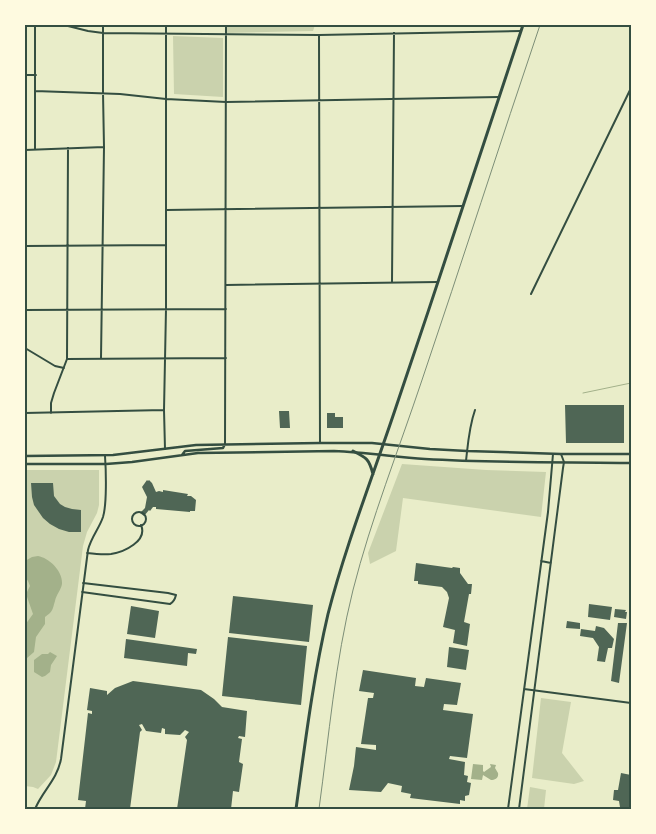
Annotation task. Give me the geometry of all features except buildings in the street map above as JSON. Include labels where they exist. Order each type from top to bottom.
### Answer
[{"type":"main road","points":[[296,809],[321,648],[338,579],[523,25]]},
{"type":"main road","points":[[25,456],[131,454],[196,445],[320,443],[372,443],[467,451],[631,454]]},
{"type":"main road","points":[[182,455],[185,450],[222,448],[225,444]]},
{"type":"main road","points":[[353,451],[368,460],[373,474]]},
{"type":"main road","points":[[25,464],[106,464],[182,455],[353,451],[423,459],[466,461],[631,463]]},
{"type":"street","points":[[35,149],[36,25]]},
{"type":"street","points":[[52,25],[103,33],[319,35],[522,31]]},
{"type":"street","points":[[100,358],[104,147],[103,25]]},
{"type":"street","points":[[165,449],[166,25]]},
{"type":"street","points":[[225,444],[226,25]]},
{"type":"street","points":[[392,282],[394,33]]},
{"type":"street","points":[[319,35],[320,443]]},
{"type":"street","points":[[25,75],[36,75]]},
{"type":"street","points":[[531,294],[631,88]]},
{"type":"street","points":[[35,91],[103,93],[226,102],[500,97]]},
{"type":"street","points":[[25,150],[104,147]]},
{"type":"street","points":[[51,413],[51,403],[66,358],[68,148]]},
{"type":"street","points":[[165,210],[463,206]]},
{"type":"street","points":[[25,246],[166,246]]},
{"type":"street","points":[[226,285],[438,282]]},
{"type":"street","points":[[25,310],[226,308]]},
{"type":"street","points":[[25,348],[55,366],[64,368]]},
{"type":"street","points":[[66,358],[226,358]]},
{"type":"street","points":[[25,413],[164,410]]},
{"type":"street","points":[[466,461],[471,422],[475,410]]},
{"type":"street","points":[[508,809],[541,561],[553,454]]},
{"type":"street","points":[[520,809],[564,462],[561,454]]},
{"type":"street","points":[[36,809],[55,778],[60,763],[87,553],[92,537],[104,512],[105,455]]},
{"type":"street","points":[[87,553],[109,554],[127,549],[137,542],[142,535],[142,525],[146,520],[142,513],[136,513],[132,521],[135,524],[142,525]]},
{"type":"street","points":[[541,561],[551,563]]},
{"type":"street","points":[[82,592],[170,604],[173,603],[176,594],[83,583]]},
{"type":"street","points":[[524,689],[631,703]]},
{"type":"shaded area","points":[[226,25],[315,25],[313,31],[226,33]]},
{"type":"shaded area","points":[[173,36],[223,38],[223,97],[174,94]]},
{"type":"shaded area","points":[[402,464],[546,472],[541,517],[403,498],[396,551],[370,564],[368,553]]},
{"type":"shaded area","points":[[25,470],[99,470],[99,505],[83,546],[56,762],[51,775],[38,789],[25,786]]},
{"type":"shaded area","points":[[38,556],[47,559],[58,570],[62,584],[52,610],[45,617],[45,624],[36,637],[34,652],[27,658],[25,655],[25,625],[33,614],[26,594],[30,586],[25,577],[25,561]]},
{"type":"shaded area","points":[[50,652],[57,656],[51,665],[50,672],[42,677],[34,672],[34,660],[42,654]]},
{"type":"shaded area","points":[[541,698],[571,702],[562,753],[584,781],[574,784],[532,778]]},
{"type":"shaded area","points":[[473,764],[483,765],[484,772],[491,767],[490,764],[496,765],[495,768],[498,775],[495,779],[491,780],[483,775],[482,780],[471,779]]},
{"type":"shaded area","points":[[530,787],[546,790],[544,809],[527,809]]},
{"type":"waterway","points":[[583,393],[631,383]]},
{"type":"railway","points":[[319,809],[342,644],[360,563],[540,25]]}]
